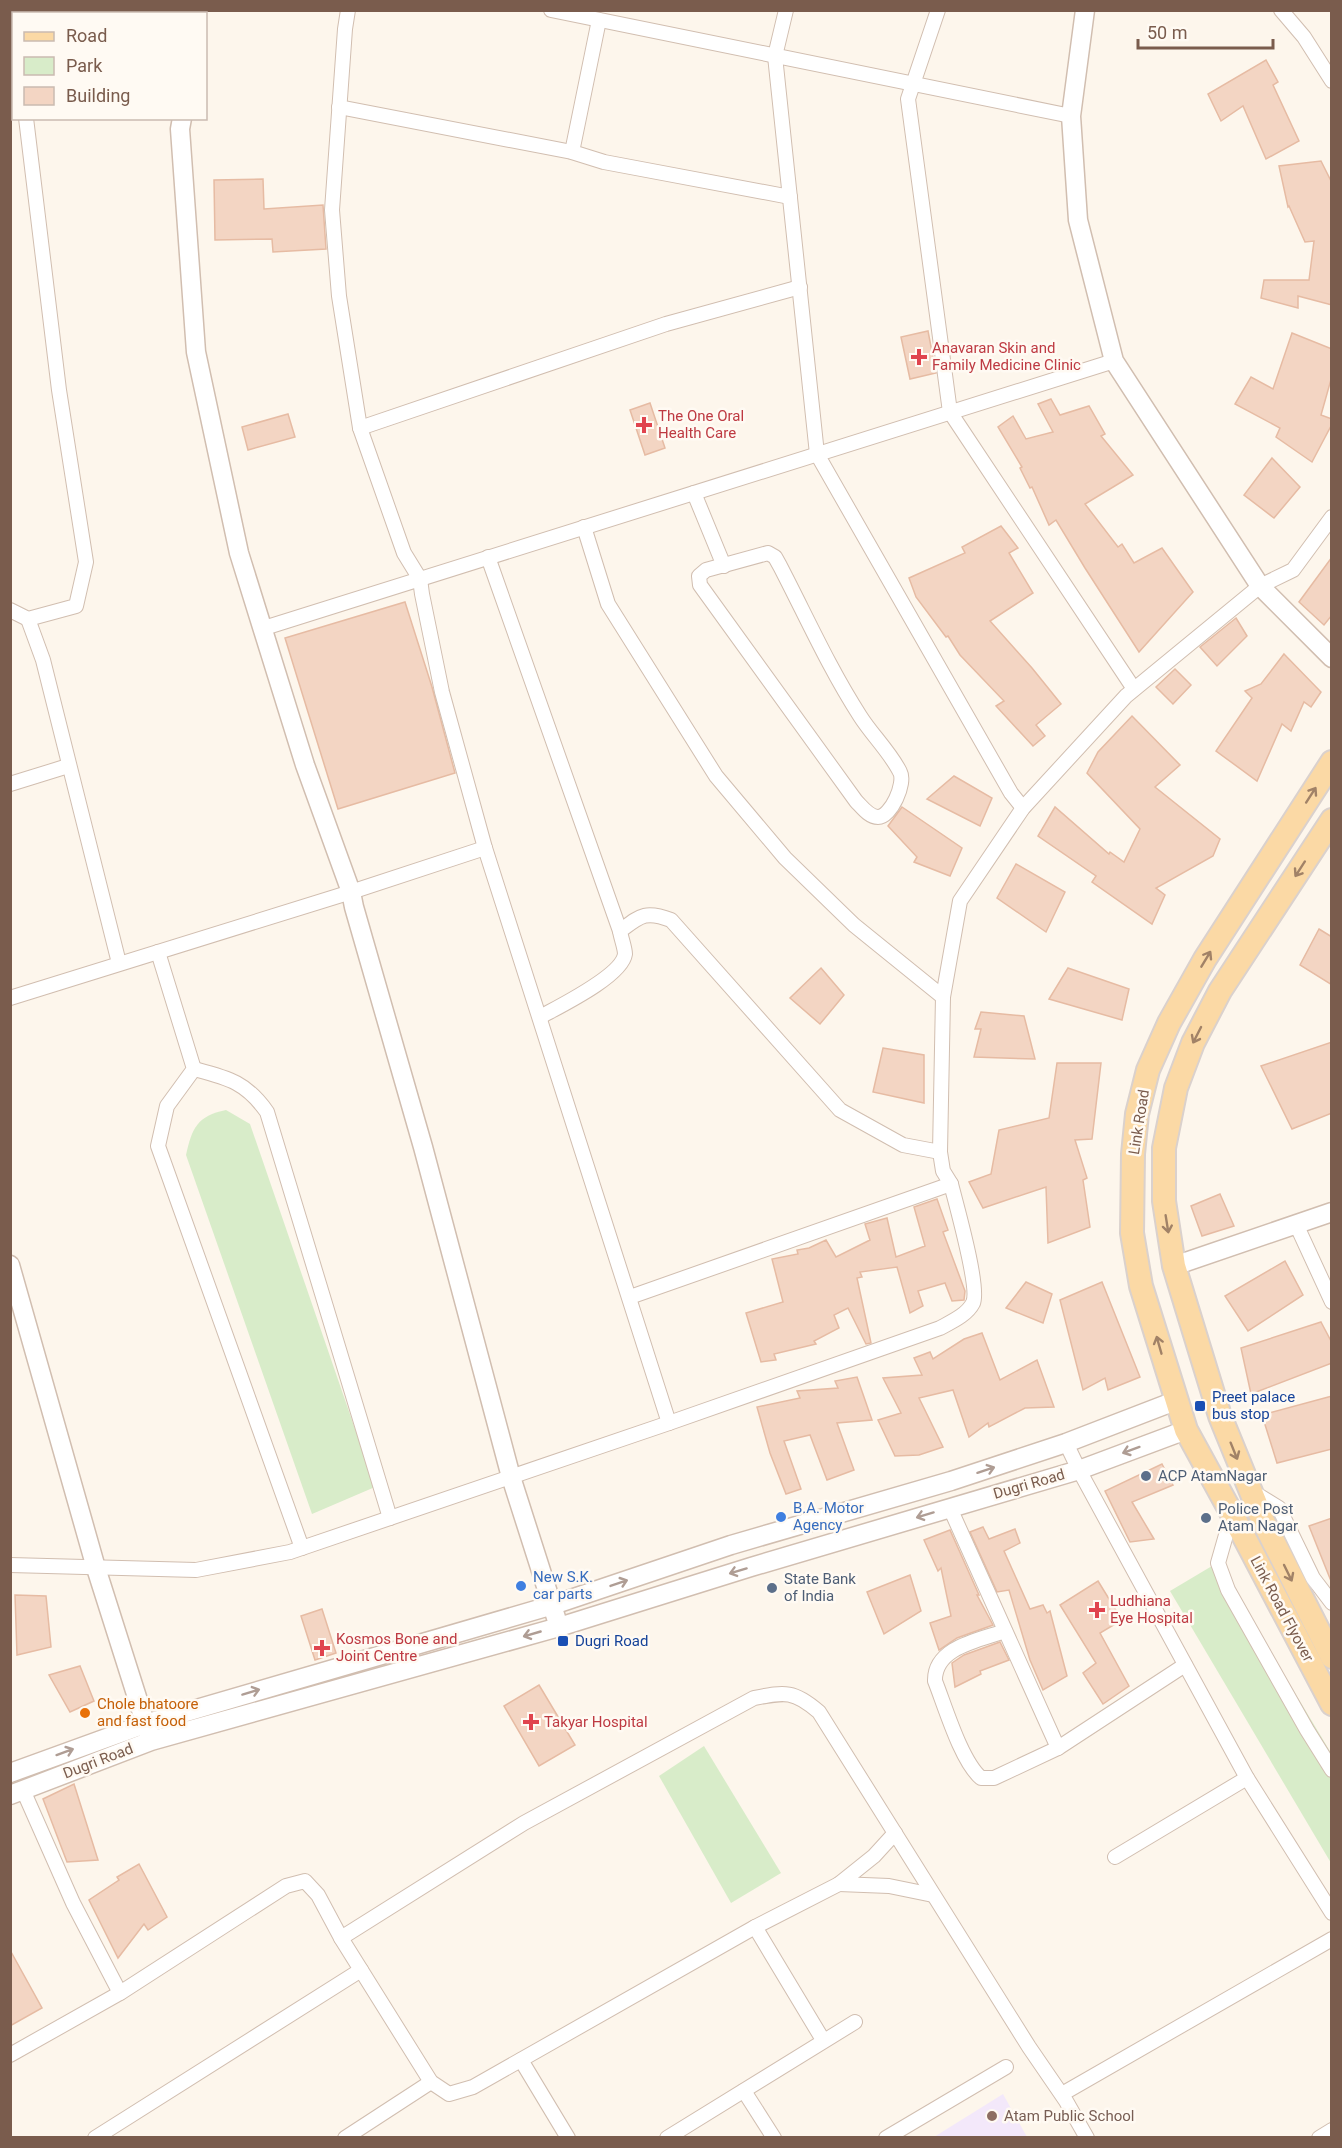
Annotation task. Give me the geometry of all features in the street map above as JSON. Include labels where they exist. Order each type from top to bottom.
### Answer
[{"type":"main road","name":"Link Road","points":[[1232,1514],[1186,1430],[1175,1401],[1142,1286],[1132,1233],[1133,1154],[1137,1114],[1148,1070],[1168,1023],[1205,959],[1332,762]]},
{"type":"main road","name":"Link Road","points":[[1251,1491],[1220,1416],[1174,1266],[1164,1201],[1164,1148],[1176,1088],[1192,1043],[1220,991],[1332,820]]},
{"type":"main road","name":"Link Road Flyover","points":[[1251,1491],[1263,1521],[1332,1657]]},
{"type":"main road","name":"Link Road Flyover","points":[[1232,1514],[1332,1704]]},
{"type":"street","points":[[348,10],[332,210],[339,296],[360,428],[404,553],[420,579],[442,692],[485,848],[669,1424]]},
{"type":"street","points":[[551,10],[1071,116]]},
{"type":"street","points":[[786,10],[775,56],[817,454],[1011,793],[1023,808]]},
{"type":"street","points":[[938,10],[908,99],[950,412],[1134,690]]},
{"type":"street","points":[[1085,10],[1071,116],[1078,220],[1114,361],[1260,586],[1332,658]]},
{"type":"street","points":[[1281,10],[1304,37],[1332,81]]},
{"type":"street","points":[[572,152],[599,20]]},
{"type":"street","points":[[339,107],[572,152],[604,162],[790,197]]},
{"type":"street","points":[[10,610],[28,619],[76,606],[86,562],[59,390],[26,120]]},
{"type":"street","points":[[182,120],[180,129],[196,352],[239,553],[305,765],[351,892],[423,1147],[511,1477],[559,1627]]},
{"type":"street","points":[[360,428],[666,324],[800,287]]},
{"type":"street","points":[[261,628],[1114,361]]},
{"type":"street","points":[[694,493],[724,566]]},
{"type":"street","points":[[10,1565],[196,1570],[290,1552],[669,1424],[940,1328],[967,1311],[974,1301],[975,1292],[951,1184],[943,1171],[940,1152],[943,998],[960,901],[1023,808],[1134,690],[1260,586],[1293,570],[1332,517]]},
{"type":"street","points":[[584,527],[608,604],[716,776],[784,858],[854,925],[943,998]]},
{"type":"street","points":[[762,554],[771,554],[774,557],[837,678],[861,718],[901,773],[902,785],[885,814],[876,817],[856,801],[700,585],[699,576],[702,573],[724,566],[762,554]]},
{"type":"street","points":[[488,558],[620,931],[625,954],[608,978],[540,1017]]},
{"type":"street","points":[[28,619],[43,660],[119,963]]},
{"type":"street","points":[[10,784],[68,766]]},
{"type":"street","points":[[10,998],[485,848]]},
{"type":"street","points":[[620,931],[641,916],[655,914],[671,920],[840,1110],[903,1145],[940,1152]]},
{"type":"street","points":[[158,952],[194,1069]]},
{"type":"street","points":[[194,1069],[226,1077],[255,1095],[267,1112],[390,1518]]},
{"type":"street","points":[[194,1069],[167,1106],[158,1146],[302,1548]]},
{"type":"street","points":[[630,1297],[951,1184]]},
{"type":"street","points":[[1174,1266],[1332,1212]]},
{"type":"street","points":[[1296,1224],[1332,1302]]},
{"type":"street","points":[[10,1265],[96,1568],[148,1732]]},
{"type":"street","name":"Dugri Road","points":[[10,1773],[553,1605],[731,1545],[951,1481],[1066,1443],[1175,1401]]},
{"type":"street","name":"Dugri Road","points":[[17,1793],[148,1732],[559,1627],[1078,1470],[1186,1430]]},
{"type":"street","points":[[1066,1443],[1078,1470],[1247,1778],[1332,1913]]},
{"type":"street","points":[[1251,1491],[1279,1508],[1314,1578],[1332,1603]]},
{"type":"street","points":[[950,1508],[1058,1748]]},
{"type":"street","points":[[1232,1514],[1218,1563],[1228,1590],[1332,1770]]},
{"type":"street","points":[[1005,1631],[953,1650],[938,1663],[934,1671],[935,1681],[960,1745],[978,1776],[985,1779],[994,1778],[1058,1748],[1185,1665]]},
{"type":"street","points":[[341,1938],[524,1823],[754,1698],[781,1693],[803,1698],[819,1712],[1029,2047],[1064,2098],[1087,2138]]},
{"type":"street","points":[[1115,1857],[1247,1778]]},
{"type":"street","points":[[17,1793],[120,1993]]},
{"type":"street","points":[[10,2055],[120,1993],[286,1886],[305,1881],[318,1895],[341,1938],[431,2082],[449,2094],[473,2087],[755,1927],[839,1884],[874,1856],[895,1833]]},
{"type":"street","points":[[839,1884],[888,1886],[933,1895]]},
{"type":"street","points":[[755,1927],[823,2040]]},
{"type":"street","points":[[1064,2098],[1332,1939]]},
{"type":"street","points":[[95,2138],[361,1970]]},
{"type":"street","points":[[667,2138],[855,2022]]},
{"type":"street","points":[[521,2060],[568,2138]]},
{"type":"street","points":[[886,2138],[1006,2067]]},
{"type":"street","points":[[345,2138],[431,2082]]},
{"type":"street","points":[[744,2091],[774,2138]]},
{"type":"street","points":[[1319,2138],[1332,2130]]},
{"type":"shaded area","name":"Atam Public School","points":[[1003,2094],[1027,2137],[934,2137]]},
{"type":"green space","points":[[226,1110],[250,1124],[375,1487],[312,1514],[186,1155],[197,1125],[208,1116]]},
{"type":"green space","points":[[1217,1563],[1331,1753],[1331,1863],[1170,1591]]},
{"type":"green space","points":[[704,1746],[781,1873],[731,1903],[659,1776]]},
{"type":"building","points":[[1266,60],[1278,82],[1273,85],[1299,141],[1266,159],[1243,106],[1221,121],[1208,94]]},
{"type":"building","points":[[1321,161],[1332,183],[1332,305],[1298,296],[1298,308],[1261,298],[1264,280],[1309,280],[1314,241],[1305,242],[1288,207],[1279,166]]},
{"type":"building","points":[[263,179],[264,209],[323,205],[326,249],[273,252],[272,239],[215,240],[214,180]]},
{"type":"building","points":[[928,331],[936,373],[910,379],[901,337]]},
{"type":"building","points":[[1292,333],[1332,349],[1332,376],[1321,415],[1332,419],[1332,424],[1312,462],[1276,437],[1280,428],[1235,404],[1251,377],[1273,389]]},
{"type":"building","points":[[1051,399],[1060,415],[1089,406],[1105,434],[1101,436],[1133,475],[1085,504],[1118,547],[1122,544],[1134,563],[1162,548],[1193,592],[1139,652],[1056,520],[1049,525],[1032,487],[1030,488],[1020,468],[1022,467],[998,427],[1013,416],[1026,439],[1053,432],[1038,404]]},
{"type":"building","points":[[650,403],[665,448],[645,455],[630,410]]},
{"type":"building","points":[[288,414],[295,437],[248,450],[242,427]]},
{"type":"building","points":[[1272,458],[1300,487],[1274,518],[1244,495]]},
{"type":"building","points":[[1001,526],[1018,548],[1009,553],[1033,593],[990,621],[1061,704],[1036,725],[1045,736],[1033,746],[996,706],[1004,701],[960,655],[948,636],[946,637],[916,597],[909,578],[965,553],[962,547]]},
{"type":"building","points":[[1332,557],[1332,615],[1324,625],[1299,602]]},
{"type":"building","points":[[405,602],[432,687],[455,773],[338,809],[285,638]]},
{"type":"building","points":[[1236,618],[1247,636],[1217,666],[1200,647]]},
{"type":"building","points":[[1284,654],[1321,692],[1311,707],[1304,702],[1291,731],[1282,724],[1257,781],[1216,751],[1252,698],[1245,691],[1261,684]]},
{"type":"building","points":[[1175,669],[1191,685],[1173,704],[1156,687]]},
{"type":"building","points":[[1132,716],[1180,765],[1155,787],[1220,839],[1213,856],[1156,888],[1165,895],[1152,924],[1092,882],[1096,876],[1038,836],[1055,807],[1109,854],[1110,852],[1124,862],[1140,829],[1087,773],[1098,752]]},
{"type":"building","points":[[954,776],[992,798],[980,826],[927,799]]},
{"type":"building","points":[[902,807],[962,848],[950,876],[914,862],[917,857],[888,826]]},
{"type":"building","points":[[1016,864],[1065,892],[1046,932],[997,898]]},
{"type":"building","points":[[1319,929],[1332,937],[1332,985],[1300,965]]},
{"type":"building","points":[[821,968],[844,995],[820,1024],[790,998]]},
{"type":"building","points":[[1068,968],[1129,989],[1122,1020],[1049,999]]},
{"type":"building","points":[[981,1012],[1024,1016],[1035,1059],[974,1057],[981,1029],[975,1029]]},
{"type":"building","points":[[1332,1042],[1332,1113],[1292,1129],[1261,1066]]},
{"type":"building","points":[[883,1048],[924,1055],[924,1103],[873,1092]]},
{"type":"building","points":[[1057,1063],[1101,1063],[1092,1139],[1075,1140],[1087,1178],[1083,1180],[1090,1227],[1048,1243],[1046,1187],[983,1208],[969,1182],[991,1174],[999,1130],[1049,1118]]},
{"type":"building","points":[[1220,1194],[1234,1226],[1202,1236],[1191,1206]]},
{"type":"building","points":[[937,1199],[948,1230],[943,1232],[965,1291],[964,1300],[952,1301],[945,1283],[918,1291],[923,1306],[910,1313],[897,1267],[860,1272],[862,1277],[857,1278],[871,1343],[866,1344],[848,1308],[834,1315],[839,1328],[814,1341],[816,1344],[774,1354],[776,1360],[761,1362],[746,1313],[783,1302],[772,1259],[798,1254],[797,1250],[809,1248],[826,1240],[836,1257],[870,1240],[865,1224],[887,1218],[896,1257],[925,1246],[914,1207]]},
{"type":"building","points":[[1285,1261],[1303,1295],[1248,1331],[1225,1296]]},
{"type":"building","points":[[1026,1282],[1052,1294],[1043,1323],[1006,1308]]},
{"type":"building","points":[[1102,1282],[1140,1377],[1108,1390],[1105,1378],[1083,1390],[1060,1300]]},
{"type":"building","points":[[1321,1322],[1332,1343],[1332,1363],[1251,1394],[1241,1348]]},
{"type":"building","points":[[982,1333],[1000,1380],[1037,1360],[1054,1407],[1025,1408],[989,1427],[988,1423],[969,1437],[953,1390],[919,1398],[943,1447],[919,1455],[895,1456],[878,1420],[901,1413],[883,1378],[922,1375],[914,1358],[930,1352],[933,1359],[964,1339]]},
{"type":"building","points":[[857,1377],[872,1420],[837,1423],[854,1470],[827,1480],[810,1435],[784,1441],[801,1489],[786,1494],[770,1453],[757,1407],[800,1398],[797,1391],[838,1388],[835,1381]]},
{"type":"building","points":[[1332,1396],[1332,1449],[1277,1463],[1262,1415]]},
{"type":"building","points":[[1162,1464],[1173,1485],[1132,1502],[1154,1539],[1130,1542],[1105,1491]]},
{"type":"building","points":[[1332,1518],[1332,1581],[1331,1581],[1309,1526]]},
{"type":"building","points":[[983,1527],[989,1539],[1015,1529],[1020,1543],[1004,1551],[1030,1609],[1043,1605],[1047,1613],[1050,1611],[1067,1676],[1043,1690],[1030,1660],[1009,1590],[997,1592],[970,1532]]},
{"type":"building","points":[[950,1530],[979,1595],[977,1595],[993,1625],[957,1638],[939,1650],[930,1623],[951,1616],[941,1568],[938,1571],[924,1540]]},
{"type":"building","points":[[910,1575],[921,1611],[884,1634],[867,1592]]},
{"type":"building","points":[[1098,1581],[1122,1620],[1100,1633],[1129,1686],[1103,1704],[1083,1673],[1096,1663],[1060,1605]]},
{"type":"building","points":[[15,1595],[46,1596],[51,1647],[17,1655]]},
{"type":"building","points":[[322,1609],[336,1653],[315,1660],[301,1616]]},
{"type":"building","points":[[1000,1642],[1009,1660],[980,1671],[981,1674],[955,1687],[952,1663],[964,1655]]},
{"type":"building","points":[[80,1666],[94,1701],[70,1712],[49,1675]]},
{"type":"building","points":[[539,1685],[575,1745],[539,1766],[504,1706]]},
{"type":"building","points":[[74,1784],[98,1860],[67,1862],[43,1799]]},
{"type":"building","points":[[139,1864],[167,1917],[148,1930],[144,1924],[118,1958],[89,1900],[119,1880],[117,1877]]},
{"type":"building","points":[[10,1950],[42,2008],[10,2026]]},
{"type":"place","name":"Anavaran Skin and Family Medicine Clinic","points":[[919,357]]},
{"type":"place","name":"The One Oral Health Care","points":[[644,425]]},
{"type":"place","name":"Preet palace bus stop","points":[[1200,1406]]},
{"type":"place","name":"ACP AtamNagar","points":[[1146,1476]]},
{"type":"place","name":"B.A. Motor Agency","points":[[781,1517]]},
{"type":"place","name":"Police Post Atam Nagar","points":[[1206,1518]]},
{"type":"place","name":"New S.K. car parts","points":[[521,1586]]},
{"type":"place","name":"State Bank of India","points":[[772,1588]]},
{"type":"place","name":"Ludhiana Eye Hospital","points":[[1097,1610]]},
{"type":"place","name":"Dugri Road","points":[[563,1641]]},
{"type":"place","name":"Kosmos Bone and Joint Centre","points":[[322,1648]]},
{"type":"place","name":"Chole bhatoore and fast food","points":[[85,1713]]},
{"type":"place","name":"Takyar Hospital","points":[[531,1722]]},
{"type":"place","name":"Atam Public School","points":[[992,2116]]}]
